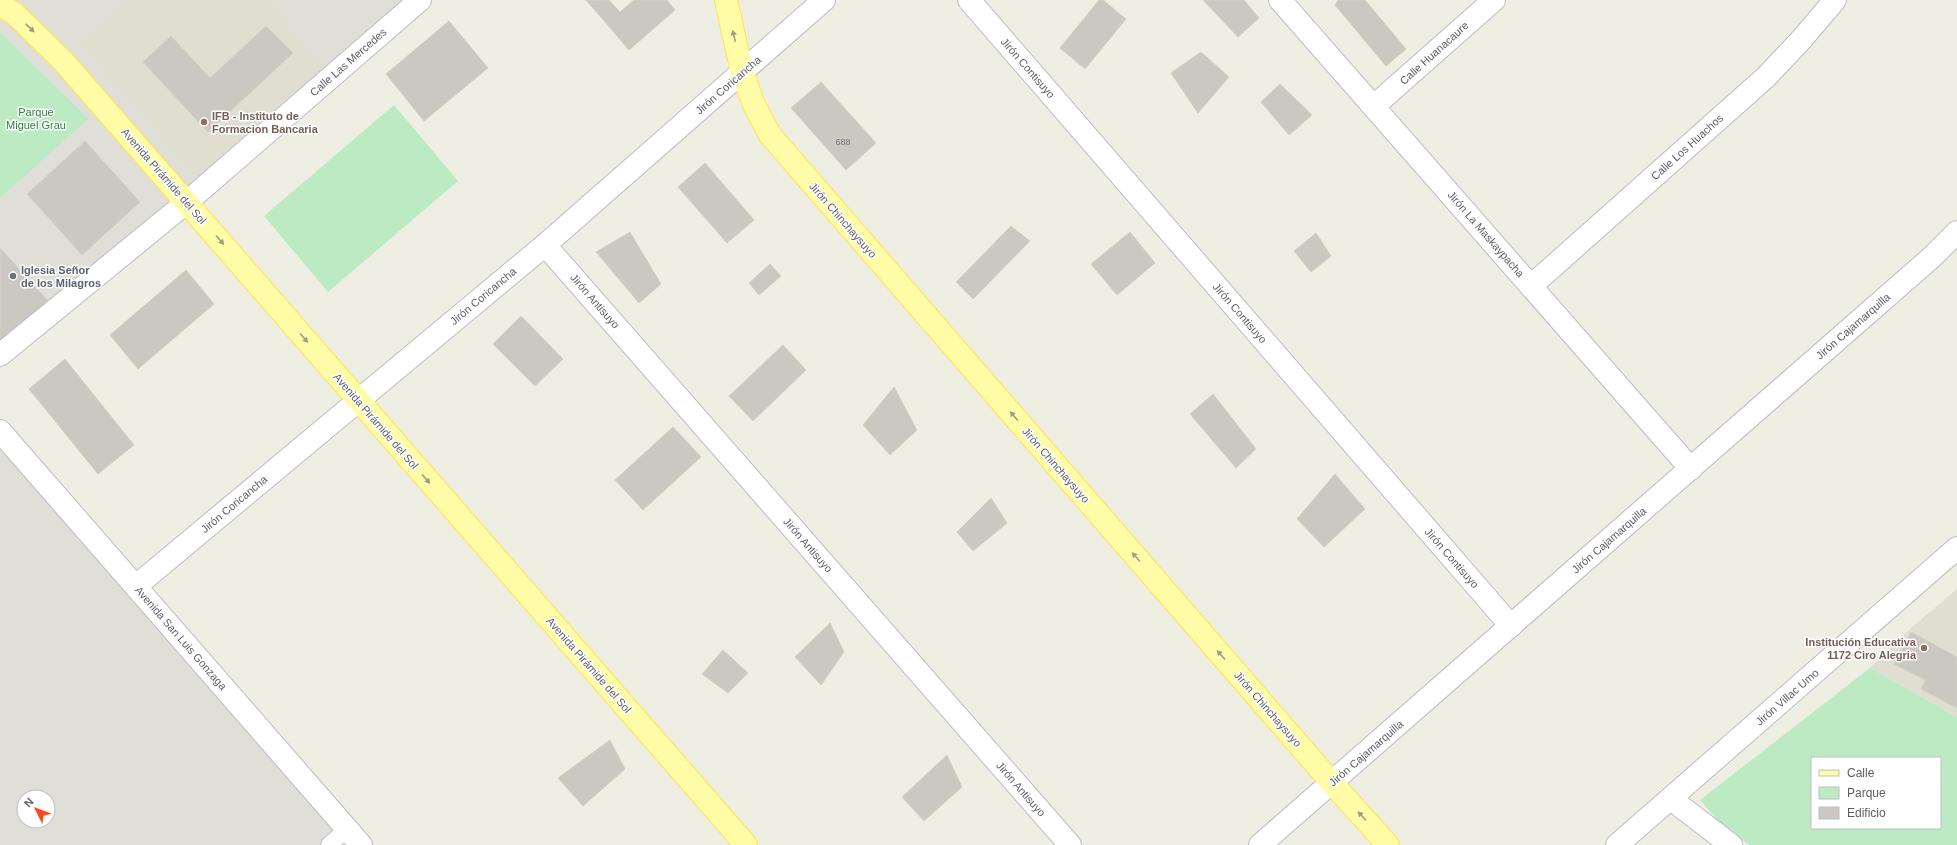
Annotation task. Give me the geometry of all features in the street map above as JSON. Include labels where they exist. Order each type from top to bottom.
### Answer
[{"type":"main road","name":"Jirón Chinchaysuyo","points":[[726,0],[742,72],[754,105],[770,135],[1332,783],[1388,845]]},
{"type":"main road","name":"Avenida Pirámide del Sol","points":[[0,4],[15,14],[64,61],[746,845]]},
{"type":"street","name":"Calle Las Mercedes","points":[[0,355],[188,202],[420,0]]},
{"type":"street","name":"Jirón Coricancha","points":[[136,586],[545,245],[824,0]]},
{"type":"street","name":"Jirón Contisuyo","points":[[969,0],[1511,626]]},
{"type":"street","name":"Jirón La Maskaypacha","points":[[1280,0],[1691,469]]},
{"type":"street","name":"Calle Huanacaure","points":[[1374,106],[1494,0]]},
{"type":"street","name":"Calle Los Huachos","points":[[1532,286],[1766,77],[1801,40],[1835,0]]},
{"type":"street","name":"Jirón Cajamarquilla","points":[[1260,845],[1691,469],[1932,257],[1957,232]]},
{"type":"street","name":"Jirón Antisuyo","points":[[545,245],[1070,845]]},
{"type":"street","name":"Avenida San Luis Gonzaga","points":[[0,431],[361,845]]},
{"type":"street","name":"Jirón Villac Umo","points":[[1617,845],[1957,548]]},
{"type":"street","points":[[1671,799],[1731,845]]},
{"type":"lane","points":[[329,845],[347,829]]},
{"type":"shaded area","points":[[0,0],[429,0],[0,363]]},
{"type":"shaded area","name":"IFB - Instituto de Formacion Bancaria","points":[[128,0],[267,0],[324,66],[197,178],[79,43]]},
{"type":"shaded area","points":[[0,424],[363,845],[0,845]]},
{"type":"shaded area","name":"Institución Educativa 1172 Ciro Alegria","points":[[1957,589],[1957,717],[1870,668],[1912,627]]},
{"type":"green space","name":"Parque Miguel Grau","points":[[0,32],[88,119],[0,198]]},
{"type":"green space","points":[[394,105],[458,181],[328,292],[264,216]]},
{"type":"green space","points":[[1870,668],[1957,717],[1957,845],[1750,845],[1729,833],[1700,800]]},
{"type":"building","points":[[586,0],[609,0],[620,12],[634,0],[667,0],[675,10],[629,50]]},
{"type":"building","points":[[1099,0],[1103,0],[1126,19],[1085,69],[1060,48]]},
{"type":"building","points":[[1203,0],[1244,0],[1259,18],[1238,37]]},
{"type":"building","points":[[1338,0],[1365,0],[1406,49],[1386,66],[1335,5]]},
{"type":"building","points":[[449,21],[488,68],[424,121],[386,74]]},
{"type":"building","points":[[266,26],[293,53],[208,132],[143,62],[171,36],[210,78]]},
{"type":"building","points":[[1201,52],[1229,77],[1198,113],[1171,73]]},
{"type":"building","points":[[821,82],[876,143],[846,170],[791,108]]},
{"type":"building","points":[[1280,84],[1312,115],[1289,135],[1261,102]]},
{"type":"building","points":[[85,141],[140,202],[82,255],[27,194]]},
{"type":"building","points":[[705,163],[754,220],[727,243],[678,187]]},
{"type":"building","points":[[1011,226],[1030,241],[973,299],[956,282]]},
{"type":"building","points":[[630,232],[661,284],[639,303],[596,252]]},
{"type":"building","points":[[1130,232],[1155,263],[1117,295],[1091,264]]},
{"type":"building","points":[[1316,233],[1331,256],[1311,272],[1294,251]]},
{"type":"building","name":"Iglesia Señor de los Milagros","points":[[0,248],[50,303],[0,344]]},
{"type":"building","points":[[770,264],[781,276],[759,295],[749,283]]},
{"type":"building","points":[[186,270],[214,304],[138,369],[110,335]]},
{"type":"building","points":[[521,316],[563,359],[535,386],[493,344]]},
{"type":"building","points":[[783,345],[806,370],[753,421],[729,396]]},
{"type":"building","points":[[65,359],[134,445],[98,474],[29,389]]},
{"type":"building","points":[[894,387],[917,430],[890,455],[863,425]]},
{"type":"building","points":[[1213,394],[1256,449],[1236,468],[1190,414]]},
{"type":"building","points":[[673,427],[701,457],[643,510],[615,480]]},
{"type":"building","points":[[1335,474],[1365,509],[1324,547],[1297,519]]},
{"type":"building","points":[[991,498],[1007,523],[973,551],[957,532]]},
{"type":"building","points":[[830,623],[844,652],[821,685],[795,657]]},
{"type":"building","points":[[1911,632],[1957,657],[1957,708],[1921,689],[1926,680],[1894,664]]},
{"type":"building","points":[[723,650],[748,673],[728,693],[702,674]]},
{"type":"building","points":[[610,740],[625,769],[583,806],[558,778]]},
{"type":"building","points":[[947,755],[962,787],[924,821],[902,797]]},
{"type":"place","name":"IFB - Instituto de Formacion Bancaria","points":[[204,122]]},
{"type":"place","name":"Iglesia Señor de los Milagros","points":[[13,276]]},
{"type":"place","name":"Institución Educativa 1172 Ciro Alegria","points":[[1924,648]]}]
